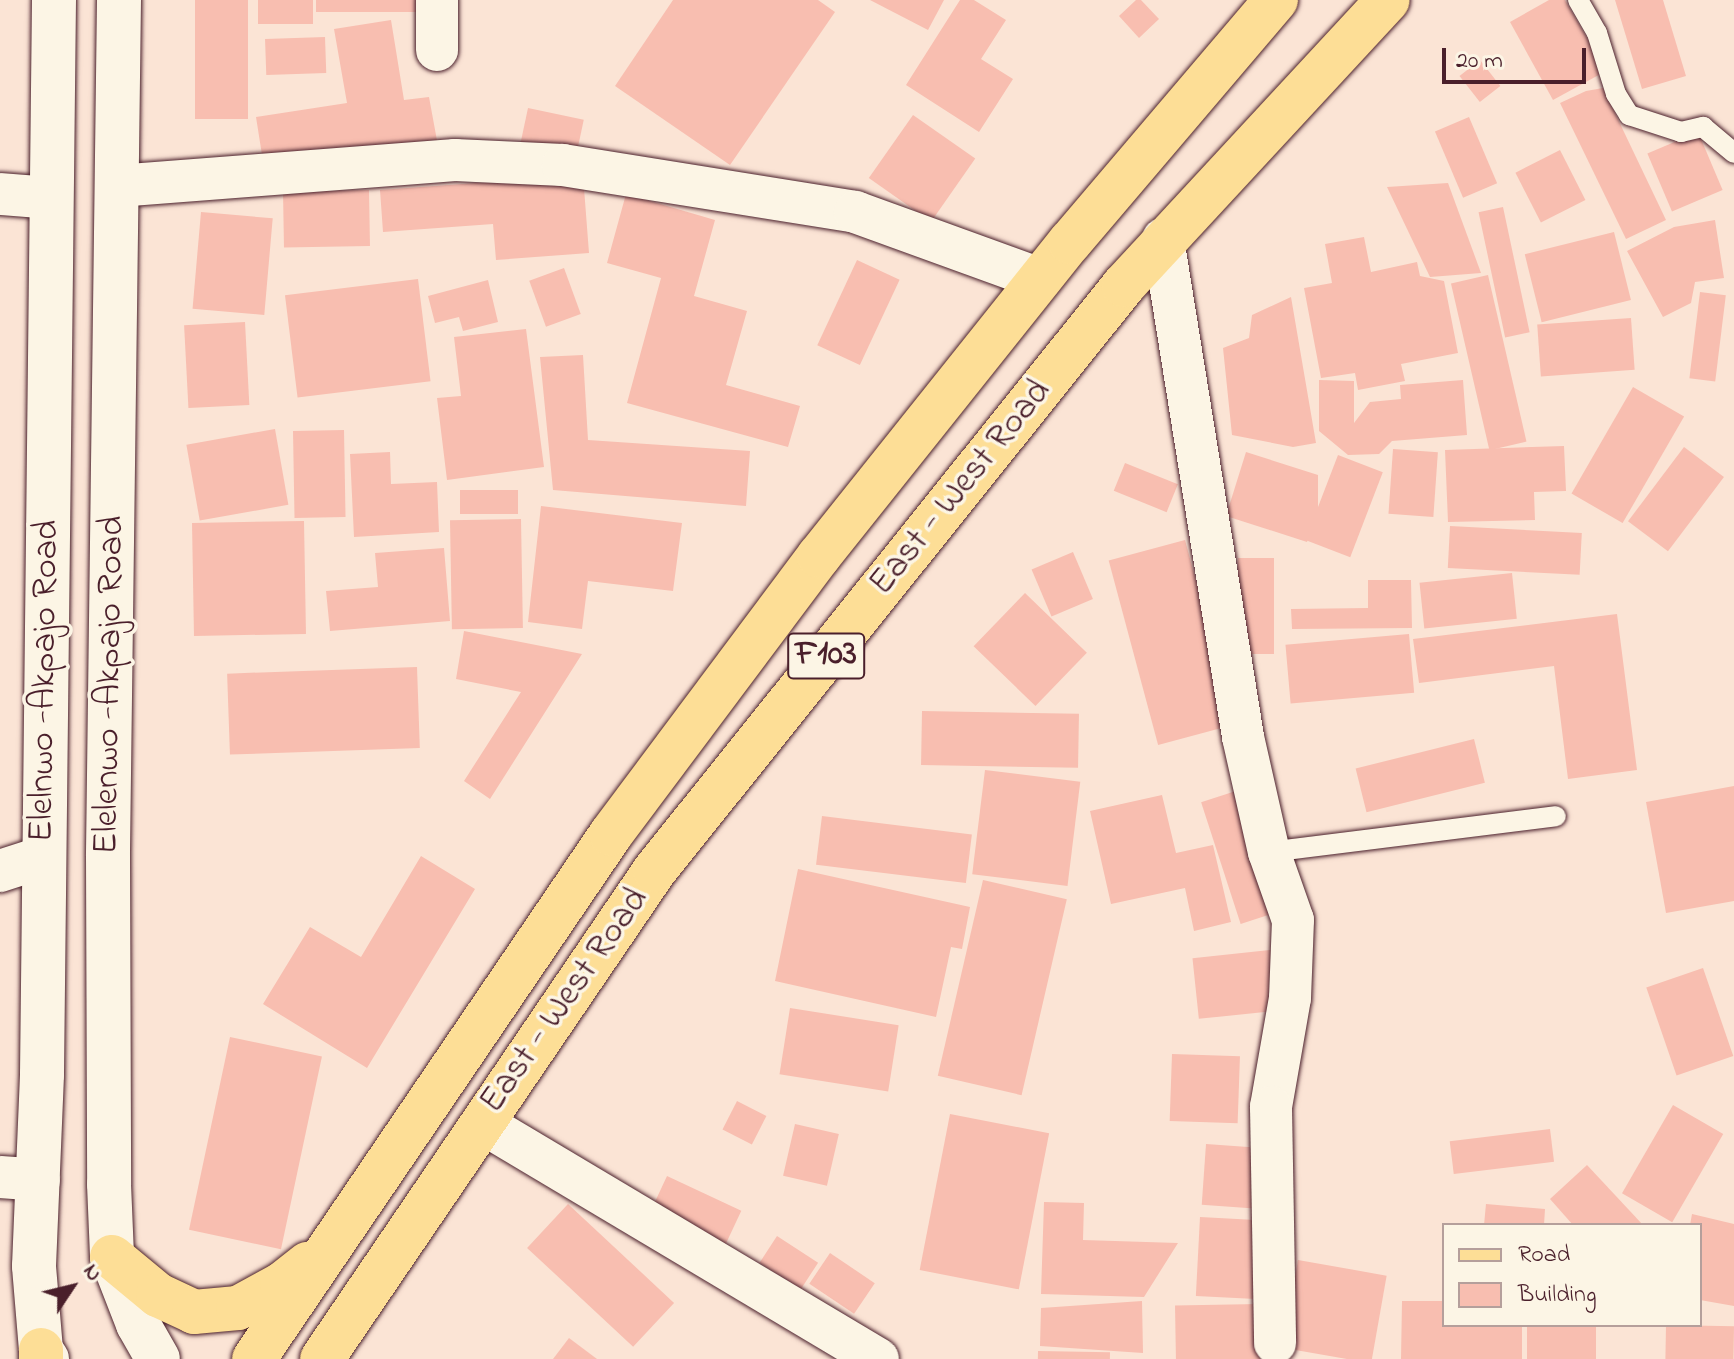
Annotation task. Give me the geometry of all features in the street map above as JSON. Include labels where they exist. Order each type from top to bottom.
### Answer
[{"type":"main road","name":"Elelnwo -Akpajo Road","points":[[43,1356],[34,1266],[20,1178],[43,857],[54,0]]},
{"type":"main road","name":"Elelenwo -Akpajo Road","points":[[119,0],[107,1084],[112,1257],[138,1324],[158,1359]]},
{"type":"main road","name":"East - West Road","points":[[254,1359],[611,834],[819,556],[1040,279],[1276,0]]},
{"type":"main road","name":"East - West Road","points":[[322,1359],[655,870],[1163,239],[1388,0]]},
{"type":"main road","points":[[112,1257],[158,1295],[194,1312],[238,1308],[282,1284],[329,1248]]},
{"type":"street","points":[[437,0],[437,50]]},
{"type":"street","points":[[117,186],[455,160],[563,165],[855,212],[1040,279]]},
{"type":"street","points":[[0,194],[51,198]]},
{"type":"street","points":[[1163,239],[1243,737],[1269,852],[1293,920],[1290,998],[1271,1107],[1275,1343]]},
{"type":"street","points":[[0,871],[43,857]]},
{"type":"street","points":[[482,1123],[878,1359]]},
{"type":"lane","points":[[1578,0],[1593,23],[1616,94],[1629,115],[1681,132],[1703,127],[1734,153]]},
{"type":"lane","points":[[1269,852],[1556,816]]},
{"type":"building","points":[[195,0],[248,0],[248,119],[195,119]]},
{"type":"building","points":[[258,0],[313,0],[313,24],[258,24]]},
{"type":"building","points":[[316,0],[423,0],[423,12],[316,12]]},
{"type":"building","points":[[673,0],[818,0],[835,12],[730,165],[615,86]]},
{"type":"building","points":[[870,0],[944,0],[928,30]]},
{"type":"building","points":[[960,0],[974,0],[1006,20],[981,59],[1013,79],[979,132],[906,85]]},
{"type":"building","points":[[1136,0],[1141,0],[1159,19],[1139,38],[1119,16]]},
{"type":"building","points":[[1549,0],[1565,0],[1606,71],[1553,100],[1510,22]]},
{"type":"building","points":[[1615,0],[1663,0],[1686,76],[1642,89]]},
{"type":"building","points":[[391,20],[404,100],[429,97],[438,146],[265,174],[256,117],[347,103],[334,29]]},
{"type":"building","points":[[325,37],[326,73],[266,75],[265,39]]},
{"type":"building","points":[[1480,60],[1500,86],[1480,102],[1460,76]]},
{"type":"building","points":[[1603,88],[1666,220],[1626,239],[1560,103],[1586,91]]},
{"type":"building","points":[[528,108],[584,120],[575,163],[519,151]]},
{"type":"building","points":[[913,115],[975,159],[931,222],[869,178]]},
{"type":"building","points":[[1469,117],[1497,183],[1463,198],[1435,131]]},
{"type":"building","points":[[1698,132],[1723,190],[1672,211],[1647,153]]},
{"type":"building","points":[[1560,150],[1585,200],[1541,223],[1515,173]]},
{"type":"building","points":[[583,175],[589,253],[496,260],[493,224],[383,232],[380,190]]},
{"type":"building","points":[[1448,183],[1481,273],[1430,277],[1387,187]]},
{"type":"building","points":[[369,190],[370,246],[284,247],[283,192]]},
{"type":"building","points":[[626,194],[715,220],[694,296],[747,311],[726,385],[800,406],[788,447],[627,403],[661,278],[607,263]]},
{"type":"building","points":[[1503,207],[1530,332],[1505,337],[1479,212]]},
{"type":"building","points":[[201,212],[273,218],[264,315],[193,309]]},
{"type":"building","points":[[1715,220],[1724,278],[1695,282],[1691,303],[1663,317],[1627,251],[1674,227]]},
{"type":"building","points":[[1614,232],[1631,300],[1542,322],[1525,254]]},
{"type":"building","points":[[1364,237],[1371,272],[1417,262],[1420,276],[1444,281],[1458,353],[1401,364],[1405,381],[1358,390],[1355,373],[1321,378],[1304,288],[1332,283],[1325,244]]},
{"type":"building","points":[[857,260],[900,280],[860,365],[817,345]]},
{"type":"building","points":[[564,268],[581,314],[546,327],[529,281]]},
{"type":"building","points":[[1488,275],[1526,442],[1489,450],[1451,284]]},
{"type":"building","points":[[418,279],[431,381],[298,398],[285,295]]},
{"type":"building","points":[[488,280],[498,322],[463,331],[459,317],[435,323],[428,296]]},
{"type":"building","points":[[1700,292],[1726,295],[1715,382],[1689,378]]},
{"type":"building","points":[[1291,297],[1316,443],[1293,447],[1232,435],[1223,348],[1249,338],[1252,315]]},
{"type":"building","points":[[1631,318],[1635,370],[1541,376],[1537,325]]},
{"type":"building","points":[[245,322],[249,405],[188,408],[184,325]]},
{"type":"building","points":[[526,329],[544,467],[447,480],[437,398],[461,396],[454,337]]},
{"type":"building","points":[[583,355],[588,440],[750,451],[746,506],[553,490],[540,357]]},
{"type":"building","points":[[1319,380],[1354,381],[1354,423],[1370,402],[1401,399],[1400,385],[1463,380],[1467,435],[1392,441],[1379,454],[1348,455],[1319,431]]},
{"type":"building","points":[[1633,387],[1684,416],[1623,523],[1572,494]]},
{"type":"building","points":[[275,429],[288,505],[200,520],[186,445]]},
{"type":"building","points":[[344,430],[346,517],[295,518],[293,431]]},
{"type":"building","points":[[1564,446],[1566,491],[1534,492],[1535,520],[1448,522],[1445,450]]},
{"type":"building","points":[[1684,447],[1724,477],[1668,551],[1628,521]]},
{"type":"building","points":[[1393,449],[1438,452],[1433,517],[1388,514]]},
{"type":"building","points":[[390,452],[391,484],[437,482],[439,532],[354,537],[350,454]]},
{"type":"building","points":[[1246,452],[1318,475],[1318,510],[1307,542],[1226,516]]},
{"type":"building","points":[[1338,455],[1383,472],[1350,557],[1305,540]]},
{"type":"building","points":[[1125,463],[1178,484],[1167,512],[1114,491]]},
{"type":"building","points":[[460,490],[518,490],[518,514],[460,514]]},
{"type":"building","points":[[541,506],[682,523],[673,591],[588,581],[582,629],[528,622]]},
{"type":"building","points":[[521,519],[523,628],[452,629],[450,520]]},
{"type":"building","points":[[304,521],[306,634],[194,636],[192,523]]},
{"type":"building","points":[[1450,526],[1582,533],[1580,575],[1448,568]]},
{"type":"building","points":[[1185,540],[1234,724],[1158,745],[1109,560]]},
{"type":"building","points":[[444,548],[450,621],[330,631],[326,591],[378,587],[375,553]]},
{"type":"building","points":[[1073,552],[1093,599],[1052,617],[1032,570]]},
{"type":"building","points":[[1238,558],[1274,558],[1274,654],[1238,654]]},
{"type":"building","points":[[1512,573],[1517,619],[1424,628],[1420,583]]},
{"type":"building","points":[[1368,580],[1411,580],[1412,628],[1292,629],[1291,609],[1368,608]]},
{"type":"building","points":[[1025,593],[1087,653],[1035,706],[974,646]]},
{"type":"building","points":[[1617,614],[1637,770],[1568,779],[1554,666],[1419,683],[1413,639]]},
{"type":"building","points":[[464,631],[582,654],[490,799],[464,781],[521,692],[456,679]]},
{"type":"building","points":[[1409,634],[1414,693],[1291,704],[1285,645]]},
{"type":"building","points":[[417,667],[420,748],[230,755],[227,674]]},
{"type":"building","points":[[922,711],[1079,714],[1078,768],[921,765]]},
{"type":"building","points":[[1474,739],[1485,783],[1367,812],[1356,769]]},
{"type":"building","points":[[985,770],[1080,782],[1067,886],[972,874]]},
{"type":"building","points":[[1734,786],[1734,901],[1666,913],[1646,802]]},
{"type":"building","points":[[1242,789],[1282,911],[1241,924],[1201,802]]},
{"type":"building","points":[[1162,795],[1176,853],[1213,845],[1231,922],[1194,931],[1185,888],[1111,904],[1090,811]]},
{"type":"building","points":[[822,816],[972,834],[966,883],[816,865]]},
{"type":"building","points":[[421,856],[475,889],[367,1068],[263,1004],[310,927],[361,957]]},
{"type":"building","points":[[798,869],[970,907],[962,949],[951,947],[936,1017],[775,981]]},
{"type":"building","points":[[983,880],[1067,899],[1022,1095],[938,1076]]},
{"type":"building","points":[[1280,949],[1286,1010],[1199,1019],[1192,958]]},
{"type":"building","points":[[1703,968],[1733,1056],[1677,1075],[1646,988]]},
{"type":"building","points":[[790,1008],[899,1025],[888,1091],[780,1074]]},
{"type":"building","points":[[230,1037],[322,1057],[281,1249],[189,1230]]},
{"type":"building","points":[[1172,1054],[1240,1056],[1238,1123],[1170,1121]]},
{"type":"building","points":[[737,1101],[766,1116],[752,1144],[722,1130]]},
{"type":"building","points":[[1673,1105],[1723,1134],[1672,1222],[1622,1193]]},
{"type":"building","points":[[950,1114],[1049,1133],[1019,1289],[920,1270]]},
{"type":"building","points":[[795,1124],[839,1134],[827,1186],[783,1176]]},
{"type":"building","points":[[1550,1129],[1554,1162],[1454,1174],[1450,1141]]},
{"type":"building","points":[[1206,1144],[1262,1148],[1258,1209],[1202,1205]]},
{"type":"building","points":[[1587,1165],[1641,1223],[1571,1223],[1550,1199]]},
{"type":"building","points":[[667,1176],[741,1211],[722,1252],[648,1218]]},
{"type":"building","points":[[1044,1202],[1084,1203],[1083,1240],[1178,1243],[1144,1297],[1041,1294]]},
{"type":"building","points":[[568,1204],[674,1303],[633,1347],[527,1248]]},
{"type":"building","points":[[1486,1204],[1545,1209],[1544,1223],[1484,1223]]},
{"type":"building","points":[[1692,1214],[1734,1224],[1734,1306],[1702,1300],[1702,1223],[1690,1223]]},
{"type":"building","points":[[1200,1217],[1265,1220],[1261,1299],[1196,1296]]},
{"type":"building","points":[[777,1236],[818,1263],[801,1290],[760,1263]]},
{"type":"building","points":[[830,1253],[875,1283],[854,1314],[809,1284]]},
{"type":"building","points":[[1298,1260],[1387,1276],[1372,1359],[1347,1359],[1283,1348]]},
{"type":"building","points":[[1142,1301],[1143,1353],[1040,1346],[1041,1308]]},
{"type":"building","points":[[1402,1301],[1442,1301],[1442,1327],[1522,1327],[1522,1359],[1401,1359]]},
{"type":"building","points":[[1259,1304],[1260,1359],[1176,1359],[1175,1305]]},
{"type":"building","points":[[1734,1326],[1733,1359],[1665,1359],[1666,1327]]},
{"type":"building","points":[[1527,1327],[1596,1327],[1596,1359],[1527,1359]]},
{"type":"building","points":[[569,1338],[597,1359],[553,1359]]},
{"type":"building","points":[[1038,1351],[1110,1352],[1110,1359],[1038,1359]]}]
